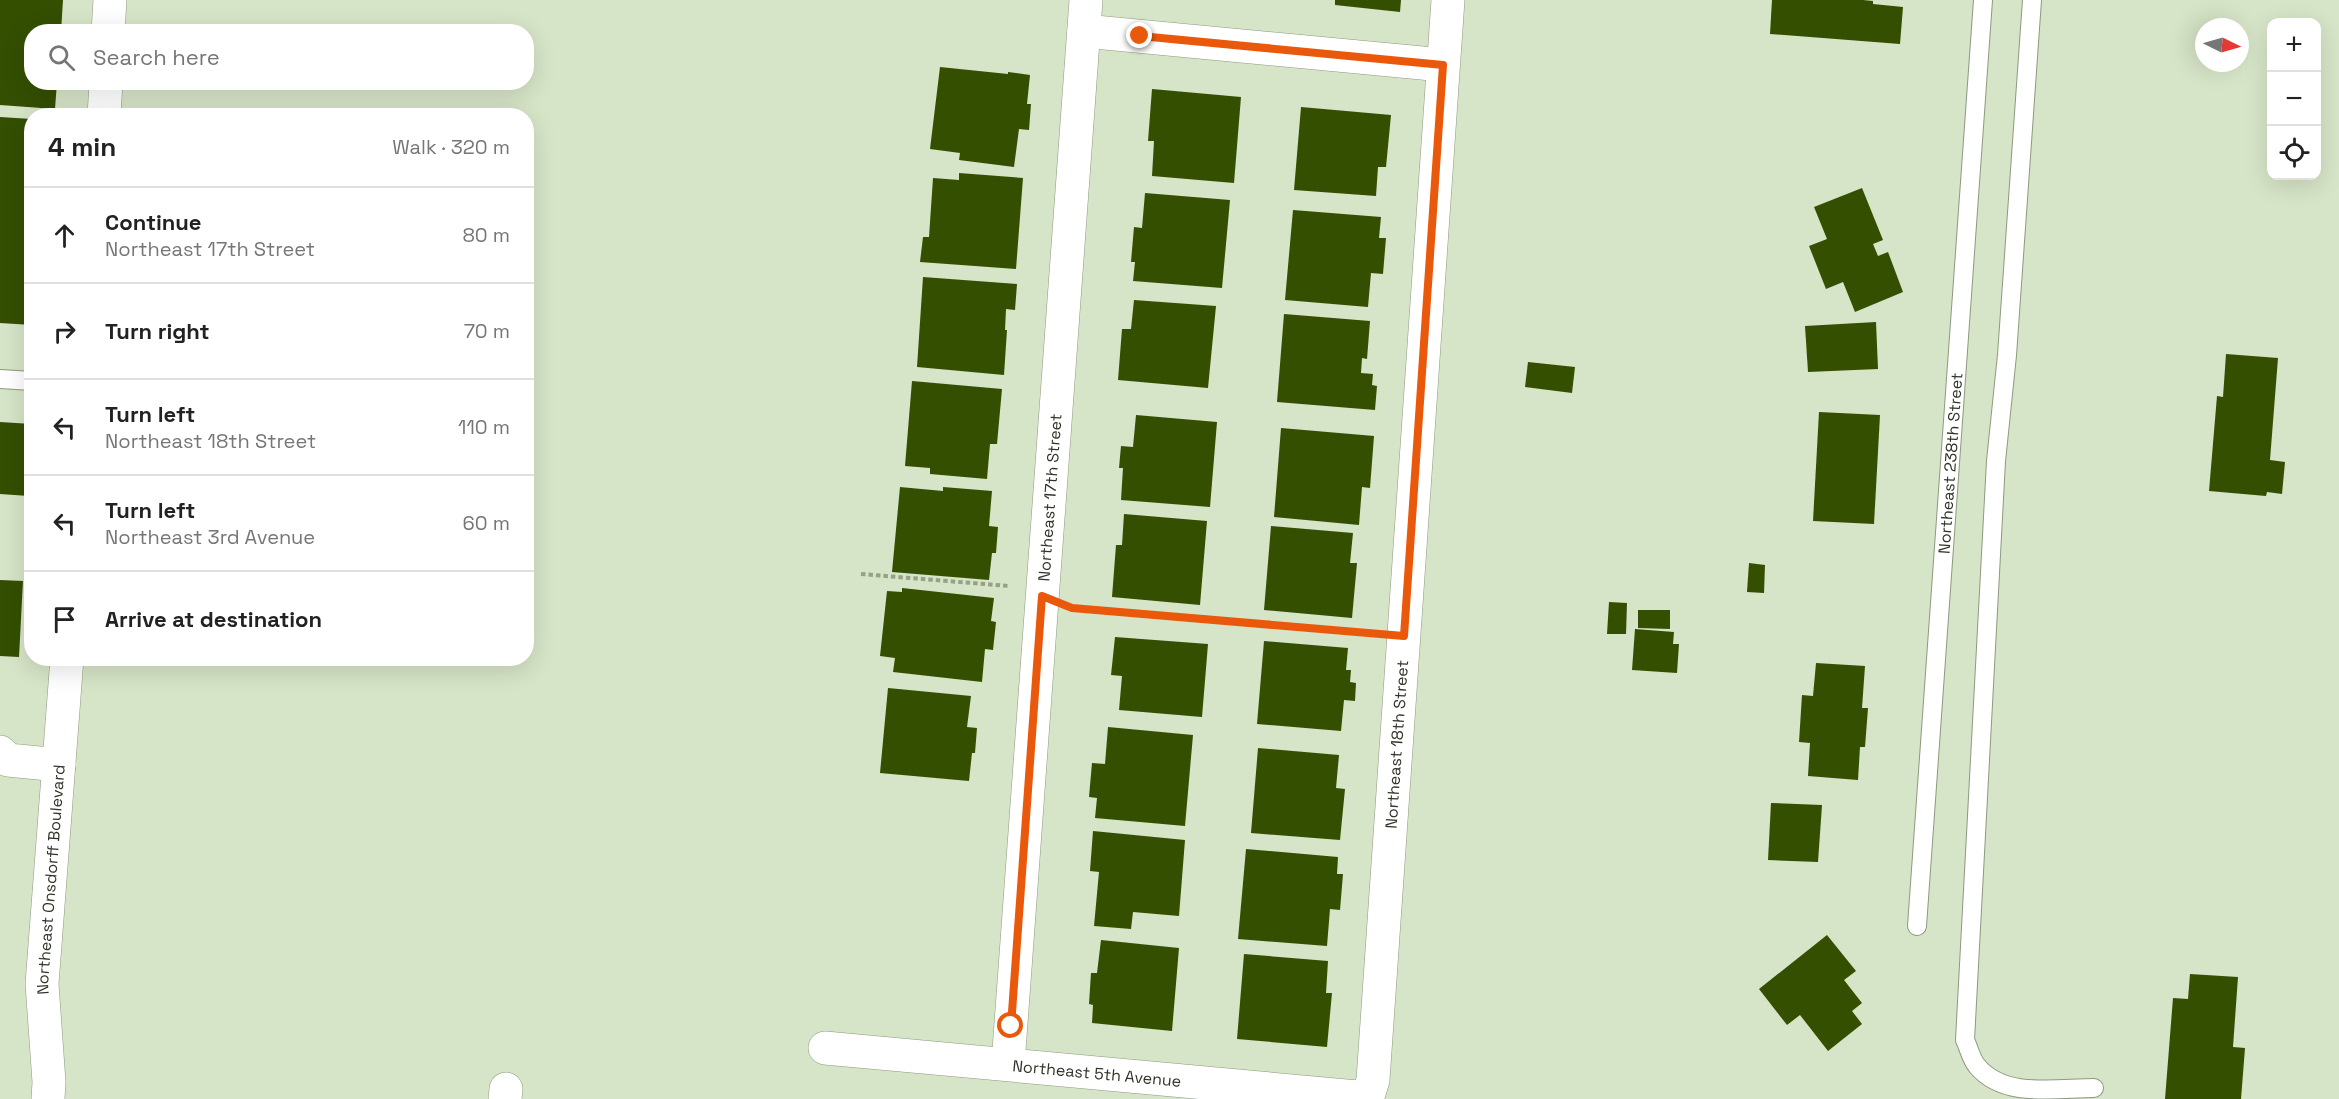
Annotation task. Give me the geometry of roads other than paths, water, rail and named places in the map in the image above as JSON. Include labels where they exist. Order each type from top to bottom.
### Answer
[{"type":"street","points":[[108,24],[110,0]]},
{"type":"street","name":"Northeast 18th Street","points":[[1369,1093],[1373,1080],[1448,0]]},
{"type":"street","points":[[1085,15],[1443,65]]},
{"type":"street","name":"Northeast 17th Street","points":[[1008,1064],[1085,15]]},
{"type":"street","points":[[104,108],[106,90]]},
{"type":"street","name":"Northeast Onsdorff Boulevard","points":[[48,1099],[49,1082],[42,984],[66,666]]},
{"type":"street","points":[[3,760],[58,765]]},
{"type":"street","name":"Northeast 5th Avenue","points":[[825,1048],[1357,1097],[1369,1093]]},
{"type":"lane","name":"Northeast 238th Street","points":[[1917,926],[1983,0]]},
{"type":"lane","points":[[2032,0],[2007,355],[1996,461],[1965,1040],[1976,1066],[1995,1080],[2017,1089],[2094,1088]]},
{"type":"lane","points":[[0,379],[24,380]]}]
